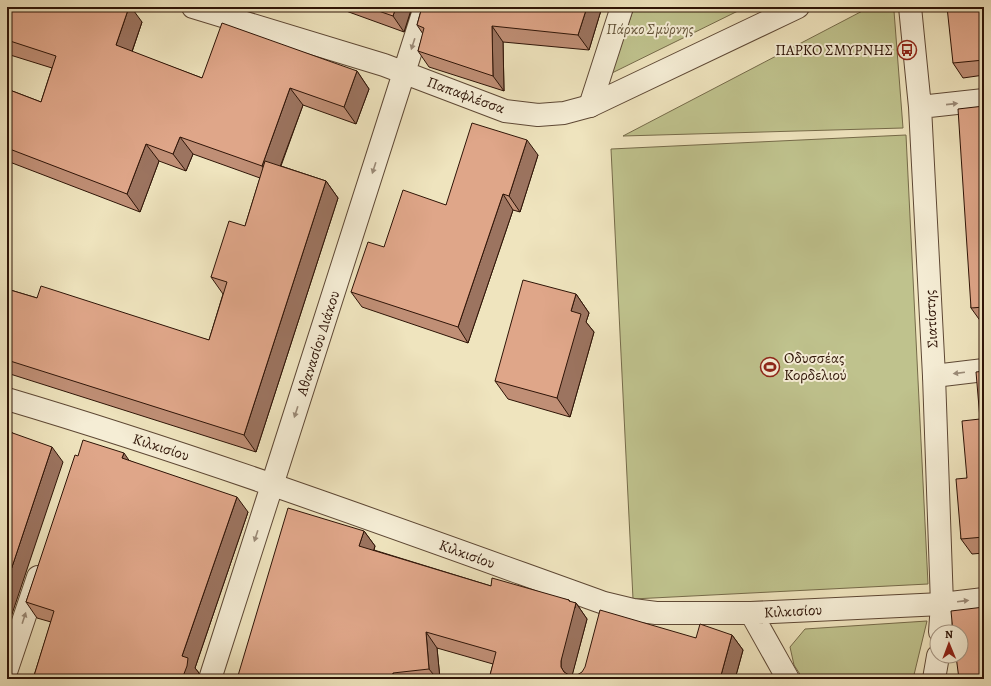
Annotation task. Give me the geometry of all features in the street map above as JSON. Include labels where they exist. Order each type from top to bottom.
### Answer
[{"type":"street","name":"Παπαφλέσσα","points":[[193,7],[377,63],[506,111],[545,114],[564,113],[590,106],[798,7]]},
{"type":"street","name":"Αθανασίου Διάκου","points":[[210,679],[425,7]]},
{"type":"street","points":[[590,106],[622,7]]},
{"type":"street","name":"Σιατίστης","points":[[910,7],[920,107],[934,376],[942,604],[941,624]]},
{"type":"street","points":[[920,107],[984,100]]},
{"type":"street","points":[[934,376],[984,370]]},
{"type":"street","name":"Κιλκισίου","points":[[7,399],[89,423],[273,484],[604,603],[633,610],[656,613],[751,613],[942,604],[984,599]]},
{"type":"street","points":[[81,446],[89,423]]},
{"type":"street","points":[[7,669],[44,557]]},
{"type":"street","points":[[598,626],[604,603]]},
{"type":"street","points":[[751,613],[788,679]]},
{"type":"street","points":[[934,679],[937,664]]},
{"type":"green space","name":"Πάρκο Σμύρνης","points":[[634,7],[746,7],[612,73]]},
{"type":"green space","points":[[870,7],[892,7],[894,11],[903,128],[623,136]]},
{"type":"green space","name":"Οδυσσέας Κορδελιού","points":[[906,135],[928,584],[633,599],[611,149]]},
{"type":"green space","points":[[927,621],[913,679],[803,679],[794,665],[790,647],[805,629]]},
{"type":"building","points":[[7,7],[129,7],[116,45],[202,78],[222,23],[357,71],[344,107],[290,88],[262,166],[180,137],[173,154],[146,144],[127,194],[7,148],[7,89],[41,102],[56,56],[7,40]]},
{"type":"building","points":[[367,7],[396,7],[393,16]]},
{"type":"building","points":[[422,7],[587,7],[578,35],[492,26],[493,76],[418,51],[424,28],[417,25]]},
{"type":"building","points":[[947,7],[984,7],[984,60],[953,63]]},
{"type":"building","points":[[984,106],[984,307],[971,308],[958,109]]},
{"type":"building","points":[[472,123],[527,140],[509,196],[503,194],[458,327],[351,292],[368,242],[384,247],[403,190],[446,205]]},
{"type":"building","points":[[265,161],[326,181],[244,435],[7,360],[7,289],[37,298],[41,286],[209,340],[227,282],[211,277],[229,221],[245,226]]},
{"type":"building","points":[[523,280],[576,294],[571,311],[581,314],[557,398],[495,381]]},
{"type":"building","points":[[984,371],[984,537],[961,539],[956,479],[967,478],[962,421],[980,419],[976,372]]},
{"type":"building","points":[[7,431],[52,447],[7,582]]},
{"type":"building","points":[[83,440],[124,453],[122,458],[237,497],[182,656],[188,658],[187,666],[182,679],[83,679],[70,675],[69,679],[33,679],[54,611],[26,602],[75,455],[78,456]]},
{"type":"building","points":[[288,508],[364,531],[359,546],[491,586],[492,578],[576,603],[561,661],[561,667],[564,672],[569,675],[577,675],[582,672],[585,667],[600,610],[696,638],[700,624],[732,635],[720,679],[489,679],[496,652],[426,632],[429,669],[393,673],[391,679],[237,679]]},
{"type":"building","points":[[984,607],[984,679],[959,679],[957,664],[969,664],[969,624],[952,624],[951,611]]},
{"type":"place","name":"ΠΑΡΚΟ ΣΜΥΡΝΗΣ","points":[[907,50]]},
{"type":"place","name":"Οδυσσέας Κορδελιού","points":[[770,367]]}]
